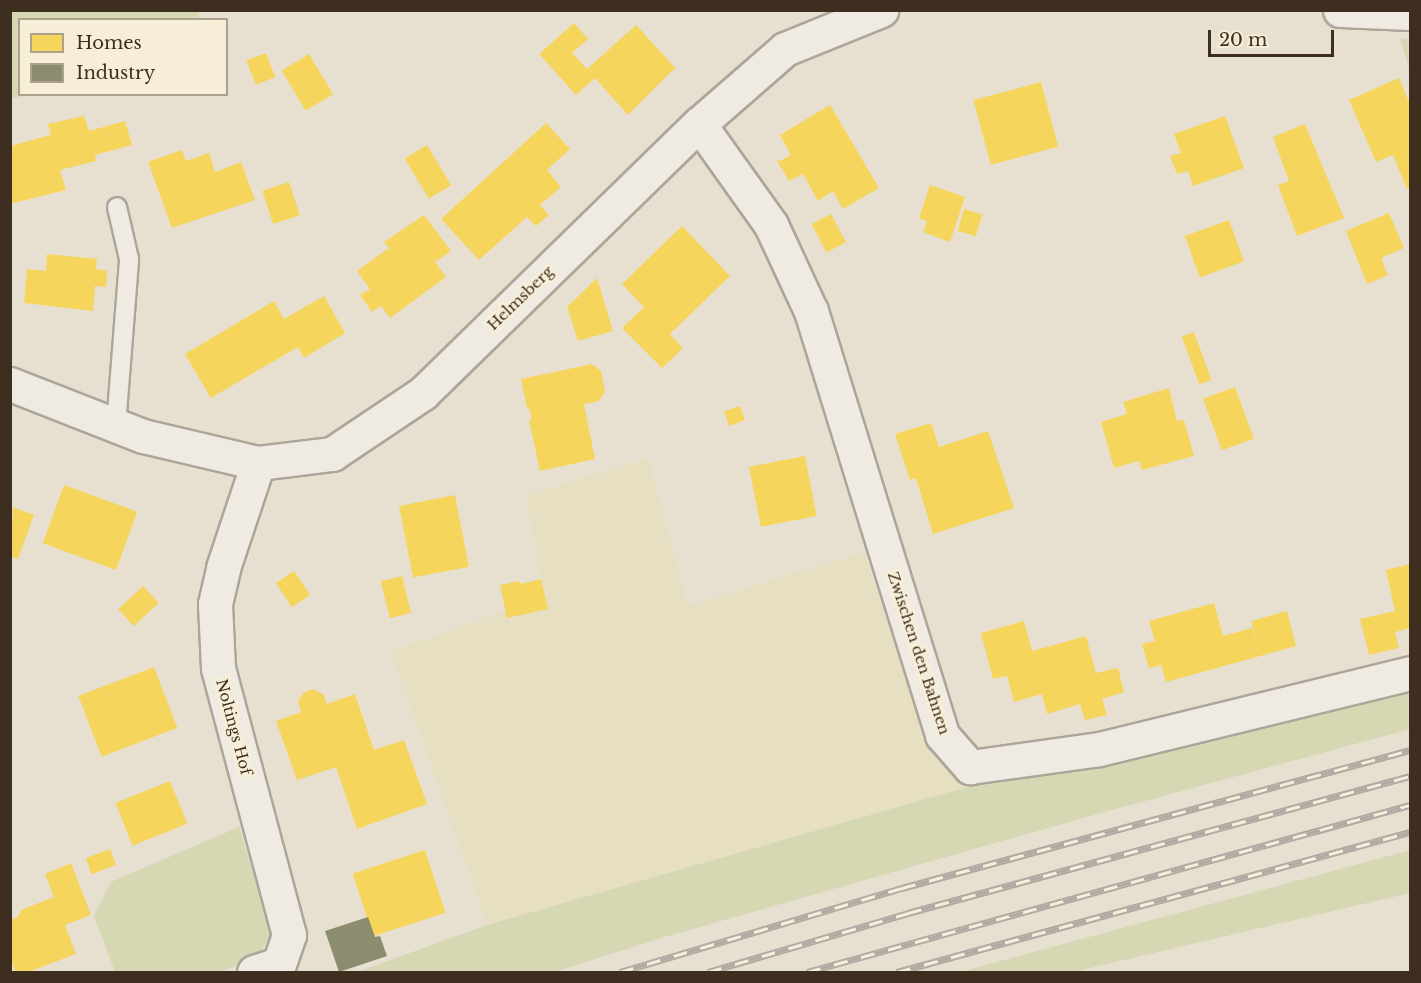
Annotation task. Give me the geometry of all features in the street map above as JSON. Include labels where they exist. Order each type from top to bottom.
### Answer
[{"type":"street","name":"Helmsberg","points":[[10,384],[143,436],[258,463],[332,454],[423,393],[699,124],[785,49],[881,10]]},
{"type":"street","points":[[1340,10],[1410,13]]},
{"type":"street","name":"Zwischen den Bahnen","points":[[699,124],[771,225],[811,311],[942,735],[970,767],[1099,749],[1410,673]]},
{"type":"street","name":"Noltings Hof","points":[[254,972],[279,964],[289,935],[218,668],[215,604],[223,568],[258,463]]},
{"type":"lane","points":[[116,426],[129,259],[117,207]]},
{"type":"shaded area","points":[[648,458],[688,606],[864,552],[926,740],[971,786],[487,925],[391,651],[544,597],[526,495]]},
{"type":"green space","points":[[198,10],[200,18],[18,18],[18,96],[23,96],[11,98],[11,11]]},
{"type":"green space","points":[[1400,38],[1410,39],[1410,71]]},
{"type":"green space","points":[[1410,688],[1410,729],[1101,813],[661,938],[555,972],[357,972],[487,925],[971,786],[1102,764]]},
{"type":"green space","points":[[239,827],[272,934],[256,959],[219,972],[115,972],[94,916],[111,882]]},
{"type":"green space","points":[[1410,850],[1410,893],[1073,972],[960,972]]},
{"type":"building: Homes","points":[[574,23],[588,39],[572,53],[587,69],[636,25],[678,71],[674,69],[628,115],[595,78],[576,95],[539,54]]},
{"type":"building: Homes","points":[[266,53],[275,77],[256,85],[246,61]]},
{"type":"building: Homes","points":[[309,54],[333,94],[306,111],[282,70]]},
{"type":"building: Homes","points":[[1399,78],[1410,104],[1410,187],[1407,189],[1393,155],[1376,162],[1349,100]]},
{"type":"building: Homes","points":[[1041,82],[1058,147],[991,165],[973,100]]},
{"type":"building: Homes","points":[[830,105],[879,188],[843,209],[833,191],[818,201],[803,174],[789,181],[776,159],[780,161],[791,155],[780,135]]},
{"type":"building: Homes","points":[[84,116],[89,131],[125,121],[132,145],[95,155],[96,161],[60,170],[66,190],[10,204],[10,146],[51,135],[48,124]]},
{"type":"building: Homes","points":[[1225,116],[1244,168],[1193,186],[1188,171],[1177,174],[1170,156],[1181,153],[1174,134]]},
{"type":"building: Homes","points":[[546,123],[570,149],[547,170],[561,187],[540,205],[549,215],[536,226],[527,217],[479,260],[441,219]]},
{"type":"building: Homes","points":[[1305,124],[1344,218],[1297,236],[1278,185],[1289,181],[1273,137]]},
{"type":"building: Homes","points":[[427,145],[451,185],[429,199],[405,158]]},
{"type":"building: Homes","points":[[182,150],[186,161],[209,153],[215,172],[241,162],[255,200],[172,228],[148,162]]},
{"type":"building: Homes","points":[[289,182],[300,215],[273,224],[262,191]]},
{"type":"building: Homes","points":[[930,185],[965,197],[950,242],[923,232],[927,221],[919,218]]},
{"type":"building: Homes","points":[[964,209],[982,214],[976,236],[958,231]]},
{"type":"building: Homes","points":[[1389,213],[1404,248],[1381,258],[1388,275],[1367,284],[1346,231]]},
{"type":"building: Homes","points":[[831,214],[846,242],[827,253],[812,224]]},
{"type":"building: Homes","points":[[424,215],[451,251],[435,262],[446,277],[390,318],[381,306],[372,312],[360,295],[370,289],[357,271],[389,248],[384,242]]},
{"type":"building: Homes","points":[[1229,220],[1244,261],[1200,277],[1185,236]]},
{"type":"building: Homes","points":[[682,226],[730,276],[670,334],[683,348],[662,368],[622,328],[644,307],[622,284]]},
{"type":"building: Homes","points":[[47,254],[97,259],[96,269],[107,271],[106,287],[95,286],[93,311],[24,303],[27,269],[46,271]]},
{"type":"building: Homes","points":[[597,278],[613,331],[578,341],[567,307]]},
{"type":"building: Homes","points":[[324,296],[345,333],[304,358],[298,347],[211,398],[185,354],[274,301],[284,319]]},
{"type":"building: Homes","points":[[1194,332],[1211,380],[1199,384],[1182,336]]},
{"type":"building: Homes","points":[[592,364],[601,371],[605,391],[599,401],[584,404],[595,459],[540,471],[529,420],[532,419],[529,408],[527,408],[521,379]]},
{"type":"building: Homes","points":[[1235,387],[1254,439],[1222,450],[1203,399]]},
{"type":"building: Homes","points":[[1169,388],[1177,421],[1184,420],[1194,456],[1142,470],[1139,461],[1114,468],[1101,422],[1127,414],[1123,402]]},
{"type":"building: Homes","points":[[740,406],[745,420],[729,426],[724,412]]},
{"type":"building: Homes","points":[[931,423],[939,447],[988,431],[1014,508],[933,534],[916,478],[910,480],[895,434]]},
{"type":"building: Homes","points":[[805,456],[817,516],[761,527],[749,467]]},
{"type":"building: Homes","points":[[64,485],[137,512],[116,570],[43,543]]},
{"type":"building: Homes","points":[[455,495],[469,567],[413,578],[399,506]]},
{"type":"building: Homes","points":[[13,507],[34,515],[18,559],[10,556]]},
{"type":"building: Homes","points":[[1410,564],[1410,628],[1395,632],[1399,648],[1369,655],[1360,619],[1395,611],[1386,570]]},
{"type":"building: Homes","points":[[294,571],[310,595],[292,607],[276,583]]},
{"type":"building: Homes","points":[[402,576],[411,613],[390,618],[381,581]]},
{"type":"building: Homes","points":[[541,579],[548,609],[507,618],[500,585],[519,581],[521,584]]},
{"type":"building: Homes","points":[[143,586],[159,603],[134,626],[118,609]]},
{"type":"building: Homes","points":[[1214,603],[1223,636],[1252,628],[1258,651],[1251,621],[1287,611],[1296,646],[1166,682],[1161,665],[1149,668],[1142,644],[1155,641],[1149,621]]},
{"type":"building: Homes","points":[[1024,621],[1032,651],[1086,636],[1096,673],[1118,668],[1124,692],[1102,699],[1107,715],[1085,720],[1080,704],[1047,714],[1042,694],[1014,702],[1007,676],[993,679],[981,633]]},
{"type":"building: Homes","points":[[154,667],[177,728],[102,757],[78,696]]},
{"type":"building: Homes","points":[[313,689],[323,694],[327,704],[355,694],[374,750],[404,740],[427,804],[357,829],[336,767],[297,780],[276,721],[301,712],[298,702],[303,693]]},
{"type":"building: Homes","points":[[170,781],[187,824],[133,846],[115,803]]},
{"type":"building: Homes","points":[[110,849],[116,865],[92,874],[86,858]]},
{"type":"building: Homes","points":[[425,850],[445,913],[373,936],[353,873]]},
{"type":"building: Homes","points":[[71,863],[91,915],[65,925],[76,954],[28,972],[16,972],[10,959],[10,920],[18,917],[21,910],[54,897],[45,874]]},
{"type":"building: Industry","points":[[368,917],[375,937],[380,936],[387,956],[339,972],[325,931]]},
{"type":"railway","points":[[620,972],[902,888],[1410,750]]},
{"type":"railway","points":[[708,972],[908,913],[1410,776]]},
{"type":"railway","points":[[807,972],[1410,805]]},
{"type":"railway","points":[[897,972],[1410,832]]}]
